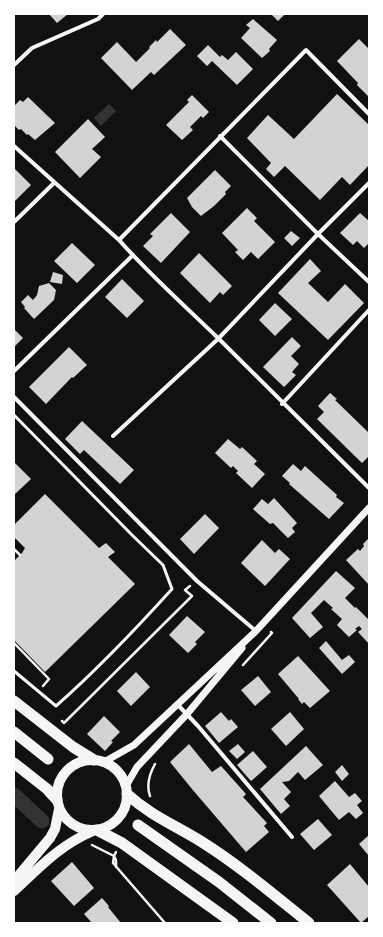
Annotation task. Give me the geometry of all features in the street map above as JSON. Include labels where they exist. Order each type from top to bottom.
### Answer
[{"type":"highway","points":[[14,701],[73,746],[99,761]]},
{"type":"highway","points":[[14,732],[48,759]]},
{"type":"highway","points":[[14,763],[47,790],[58,804]]},
{"type":"highway","points":[[127,790],[144,809],[201,842],[244,870],[309,923]]},
{"type":"highway","points":[[138,825],[220,882],[271,923]]},
{"type":"highway","points":[[95,830],[122,843],[233,923]]},
{"type":"main road","points":[[14,881],[50,838],[55,829],[58,804],[57,790],[60,780],[66,771],[78,763],[99,761],[113,767],[121,774],[127,790],[126,804],[122,814],[116,822],[69,842],[14,890]]},
{"type":"main road","points":[[58,804],[64,816],[73,825],[84,830],[95,830]]},
{"type":"street","points":[[14,66],[32,48],[98,19],[103,14]]},
{"type":"street","points":[[119,240],[306,50],[369,114]]},
{"type":"street","points":[[220,136],[318,234],[369,282]]},
{"type":"street","points":[[14,146],[119,240],[282,404],[369,488]]},
{"type":"street","points":[[14,222],[54,183]]},
{"type":"street","points":[[113,436],[218,339],[369,183]]},
{"type":"street","points":[[14,371],[133,255]]},
{"type":"street","points":[[282,404],[369,310]]},
{"type":"street","points":[[14,397],[196,580],[256,631]]},
{"type":"street","points":[[127,790],[137,767],[187,714],[256,631],[369,508]]},
{"type":"street","points":[[99,761],[134,746],[256,631]]},
{"type":"street","points":[[177,704],[292,837]]},
{"type":"lane","points":[[14,415],[163,565],[172,590],[131,635],[56,706],[14,671]]},
{"type":"path","points":[[14,548],[20,555]]},
{"type":"path","points":[[59,718],[64,723],[192,596],[185,590],[196,580]]},
{"type":"path","points":[[14,644],[49,679],[41,687]]},
{"type":"path","points":[[89,844],[114,856],[116,860],[116,867],[165,923]]},
{"type":"path","points":[[114,856],[119,848]]},
{"type":"shaded area","points":[[109,104],[116,111],[101,126],[94,118]]},
{"type":"building","points":[[49,14],[68,14],[57,23]]},
{"type":"building","points":[[271,14],[285,14],[278,21]]},
{"type":"building","points":[[253,19],[277,40],[269,49],[270,51],[262,58],[241,38],[250,28],[246,25]]},
{"type":"building","points":[[170,29],[186,45],[154,75],[151,72],[132,90],[101,58],[117,42],[136,62],[156,40],[157,42]]},
{"type":"building","points":[[359,39],[369,49],[369,97],[337,61]]},
{"type":"building","points":[[208,45],[220,57],[222,55],[228,60],[236,52],[253,69],[237,85],[212,61],[207,66],[197,56]]},
{"type":"building","points":[[337,94],[369,125],[369,165],[350,185],[342,177],[320,200],[285,166],[274,177],[266,169],[271,163],[247,138],[268,115],[294,139]]},
{"type":"building","points":[[192,95],[209,112],[203,118],[201,116],[190,127],[193,130],[182,140],[166,125],[189,102],[187,100]]},
{"type":"building","points":[[28,97],[55,123],[35,140],[14,125],[14,106],[20,100],[23,102]]},
{"type":"building","points":[[88,119],[105,137],[92,149],[101,157],[80,178],[55,152]]},
{"type":"building","points":[[14,168],[31,185],[14,202]]},
{"type":"building","points":[[215,170],[231,186],[225,192],[226,194],[214,206],[201,216],[192,207],[187,198]]},
{"type":"building","points":[[247,208],[257,218],[254,221],[275,242],[258,259],[251,252],[243,260],[235,252],[238,250],[222,233]]},
{"type":"building","points":[[171,213],[190,232],[161,263],[143,246],[153,236],[150,234]]},
{"type":"building","points":[[360,213],[369,221],[369,243],[364,248],[357,241],[353,245],[340,233]]},
{"type":"building","points":[[291,231],[300,238],[292,246],[284,238]]},
{"type":"building","points":[[72,243],[95,265],[77,283],[54,261]]},
{"type":"building","points":[[199,253],[232,286],[223,295],[220,292],[210,303],[180,273]]},
{"type":"building","points":[[310,259],[321,271],[308,283],[328,302],[345,284],[364,303],[328,340],[278,293]]},
{"type":"building","points":[[53,272],[63,275],[62,284],[50,282]]},
{"type":"building","points":[[122,279],[144,301],[127,318],[105,297]]},
{"type":"building","points":[[49,283],[56,290],[54,300],[34,319],[24,308],[25,307],[21,302],[28,295],[33,300],[37,295],[39,286]]},
{"type":"building","points":[[275,303],[292,319],[275,336],[259,320]]},
{"type":"building","points":[[14,329],[23,338],[14,347]]},
{"type":"building","points":[[292,337],[301,346],[291,356],[299,364],[292,372],[296,375],[284,387],[263,367]]},
{"type":"building","points":[[69,347],[87,365],[73,378],[72,377],[46,404],[29,387]]},
{"type":"building","points":[[330,393],[337,399],[335,400],[369,433],[369,456],[362,463],[317,419],[324,412],[318,406]]},
{"type":"building","points":[[82,421],[134,470],[120,484],[84,450],[80,454],[65,439]]},
{"type":"building","points":[[228,439],[240,449],[242,447],[257,461],[254,464],[265,474],[252,488],[236,473],[238,471],[233,466],[231,468],[215,453]]},
{"type":"building","points":[[14,462],[31,479],[14,495]]},
{"type":"building","points":[[293,464],[301,471],[305,466],[344,503],[329,519],[282,476]]},
{"type":"building","points":[[45,494],[99,548],[106,543],[115,552],[108,557],[135,584],[45,672],[14,640],[14,561],[25,548],[14,537],[14,525]]},
{"type":"building","points":[[274,498],[297,523],[292,528],[295,532],[288,538],[273,523],[270,524],[253,509],[262,499],[268,504]]},
{"type":"building","points":[[205,514],[219,528],[194,554],[180,539]]},
{"type":"building","points":[[369,538],[369,585],[346,560],[358,549],[360,551],[364,546],[363,544]]},
{"type":"building","points":[[262,540],[275,553],[279,549],[290,559],[265,586],[241,563]]},
{"type":"building","points":[[336,571],[355,588],[345,598],[369,620],[369,644],[358,632],[362,629],[359,626],[355,629],[357,630],[349,637],[337,625],[342,619],[324,600],[311,613],[323,627],[310,638],[292,618]]},
{"type":"building","points":[[187,616],[205,632],[195,642],[197,644],[188,653],[169,635]]},
{"type":"building","points":[[326,641],[342,660],[349,655],[355,662],[342,674],[319,648]]},
{"type":"building","points":[[298,656],[330,691],[310,708],[304,702],[302,704],[278,674]]},
{"type":"building","points":[[136,672],[150,687],[131,706],[117,691]]},
{"type":"building","points":[[258,676],[271,692],[255,706],[241,690]]},
{"type":"building","points":[[221,712],[229,721],[231,719],[238,727],[219,743],[205,726]]},
{"type":"building","points":[[290,712],[304,729],[286,746],[271,729]]},
{"type":"building","points":[[104,716],[120,732],[111,741],[113,742],[105,751],[87,734]]},
{"type":"building","points":[[189,744],[212,772],[221,766],[246,794],[243,797],[267,823],[264,826],[269,832],[246,852],[170,762]]},
{"type":"building","points":[[238,744],[245,752],[237,759],[229,751]]},
{"type":"building","points":[[306,746],[323,765],[305,780],[298,772],[289,781],[282,782],[291,792],[284,799],[290,806],[281,814],[260,789]]},
{"type":"building","points":[[253,751],[267,767],[251,781],[237,765]]},
{"type":"building","points":[[342,765],[349,774],[342,781],[335,772]]},
{"type":"building","points":[[335,781],[349,797],[355,793],[362,801],[357,805],[363,813],[356,819],[349,812],[339,820],[319,796]]},
{"type":"building","points":[[318,819],[332,835],[314,850],[300,834]]},
{"type":"building","points":[[369,835],[369,856],[359,844]]},
{"type":"building","points":[[72,862],[94,888],[74,906],[51,881]]},
{"type":"building","points":[[350,864],[369,887],[369,916],[361,923],[327,885]]},
{"type":"building","points":[[102,898],[121,923],[92,923],[84,914]]},
{"type":"waterway","points":[[14,795],[42,821]]}]
